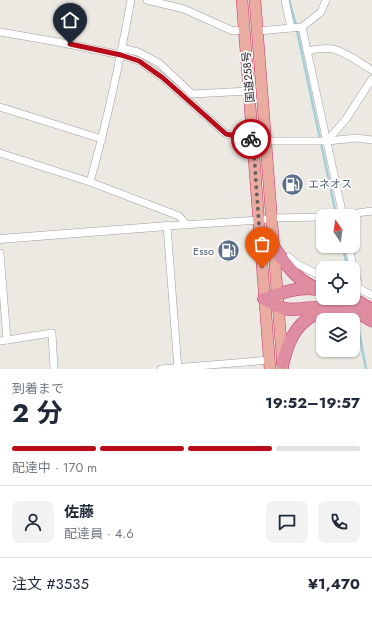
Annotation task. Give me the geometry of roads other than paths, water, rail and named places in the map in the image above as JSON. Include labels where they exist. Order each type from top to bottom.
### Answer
[{"type":"highway","name":"国道258号","points":[[242,0],[270,365]]},
{"type":"highway","name":"国道258号","points":[[255,0],[283,366]]},
{"type":"highway","points":[[274,247],[295,275],[310,286],[316,288]]},
{"type":"highway","points":[[264,299],[297,289],[316,289]]},
{"type":"highway","points":[[264,299],[279,307],[288,309],[328,307],[339,308],[356,312],[372,321]]},
{"type":"highway","points":[[360,303],[372,310]]},
{"type":"highway","points":[[283,366],[287,345],[296,329],[308,318],[321,312],[339,308]]},
{"type":"street","points":[[90,182],[102,139],[122,51],[131,0]]},
{"type":"street","points":[[147,0],[184,9],[232,31],[244,30]]},
{"type":"street","points":[[284,0],[307,51],[323,141],[340,209]]},
{"type":"street","points":[[258,31],[297,27],[321,12],[326,0]]},
{"type":"street","points":[[0,32],[58,42],[138,52],[158,63],[192,94],[249,91]]},
{"type":"street","points":[[307,51],[314,49],[331,49],[340,52],[372,70]]},
{"type":"street","points":[[122,51],[163,78],[226,134],[253,139]]},
{"type":"street","points":[[323,141],[346,120],[372,80]]},
{"type":"street","points":[[0,107],[102,139]]},
{"type":"street","points":[[266,141],[323,141],[356,138],[372,140]]},
{"type":"street","points":[[0,153],[90,182],[179,216],[187,225]]},
{"type":"street","points":[[360,213],[372,211]]},
{"type":"street","points":[[0,239],[272,218],[316,217]]},
{"type":"street","points":[[167,226],[178,368]]},
{"type":"street","points":[[0,253],[4,341],[52,333],[54,369]]},
{"type":"street","points":[[289,257],[297,264],[316,274]]},
{"type":"street","points":[[360,290],[372,295]]},
{"type":"street","points":[[161,369],[270,365]]},
{"type":"waterway","points":[[289,0],[295,21],[335,209]]},
{"type":"waterway","points":[[344,253],[346,261]]},
{"type":"waterway","points":[[360,337],[366,369]]},
{"type":"place","name":"エネオス","points":[[292,184]]},
{"type":"place","name":"Esso","points":[[229,251]]}]
